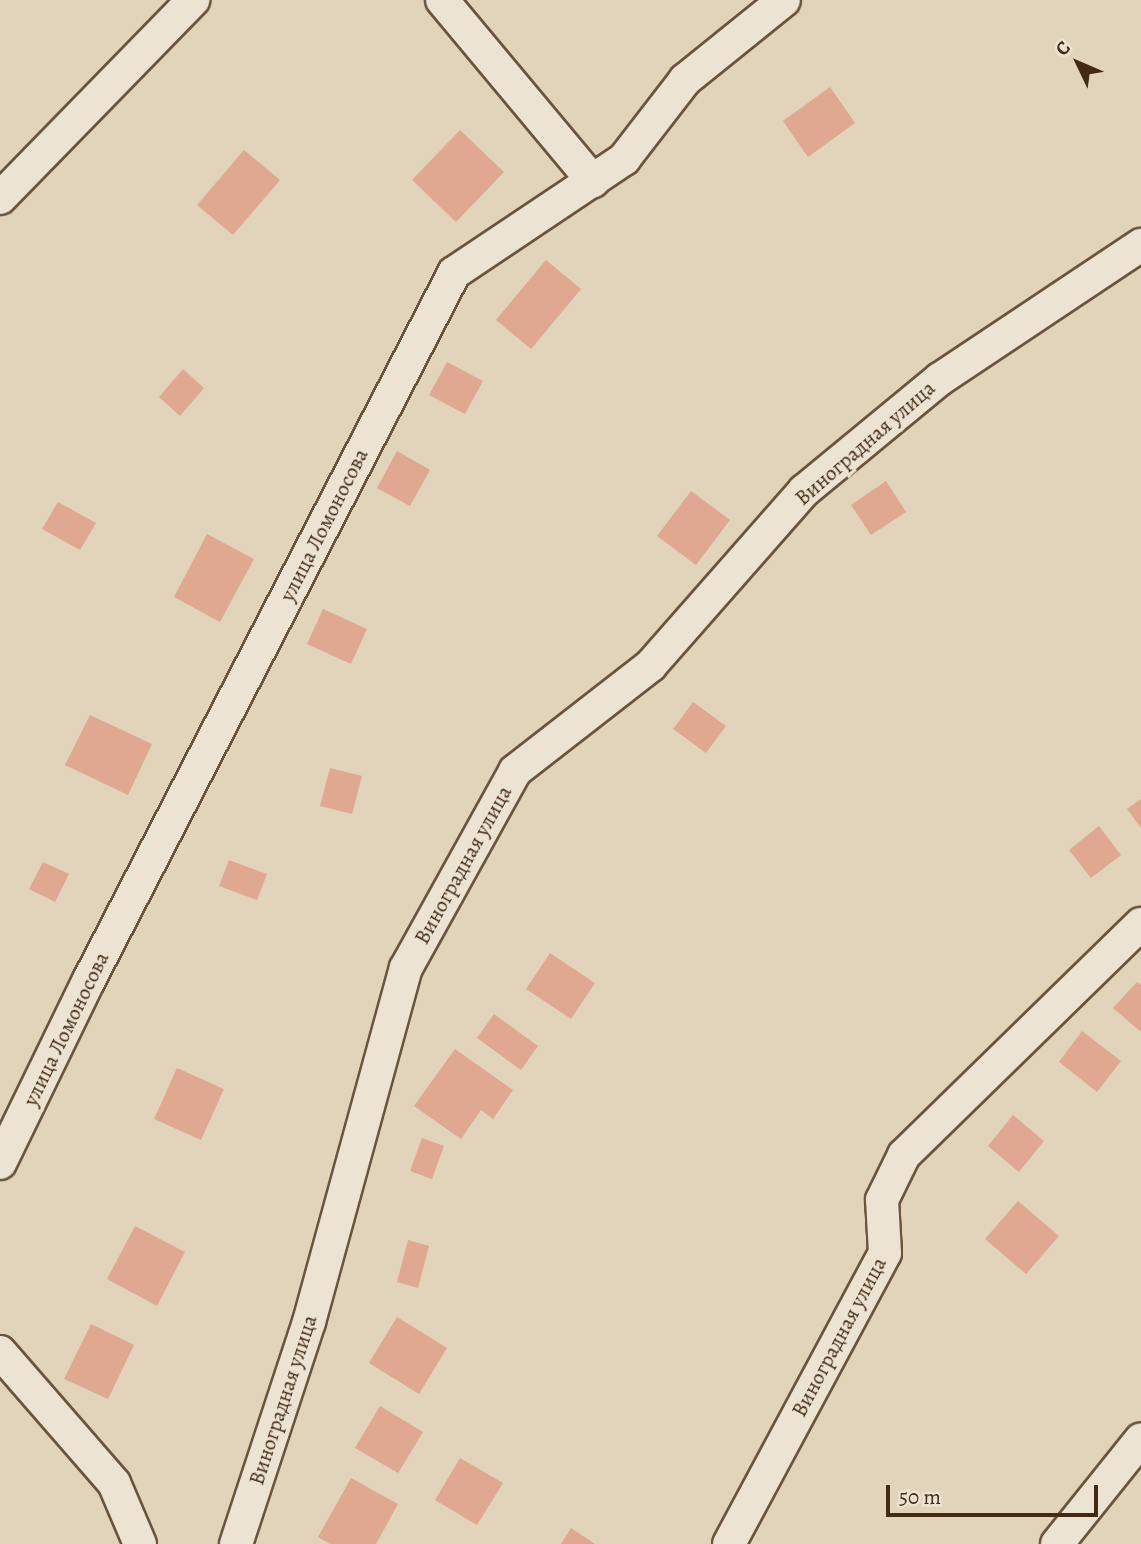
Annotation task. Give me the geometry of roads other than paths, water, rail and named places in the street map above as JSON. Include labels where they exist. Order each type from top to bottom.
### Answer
[{"type":"street","points":[[0,198],[192,0]]},
{"type":"street","points":[[442,0],[593,180]]},
{"type":"street","name":"улица Ломоносова","points":[[0,1163],[89,980],[454,273],[624,159],[685,80],[784,0]]},
{"type":"street","name":"Виноградная улица","points":[[236,1544],[309,1322],[406,968],[515,771],[651,665],[804,491],[940,379],[1141,245]]},
{"type":"street","name":"Виноградная улица","points":[[729,1544],[886,1253],[882,1200],[904,1155],[1141,924]]},
{"type":"street","points":[[0,1352],[114,1483],[140,1544]]},
{"type":"street","points":[[1057,1544],[1141,1439]]}]
